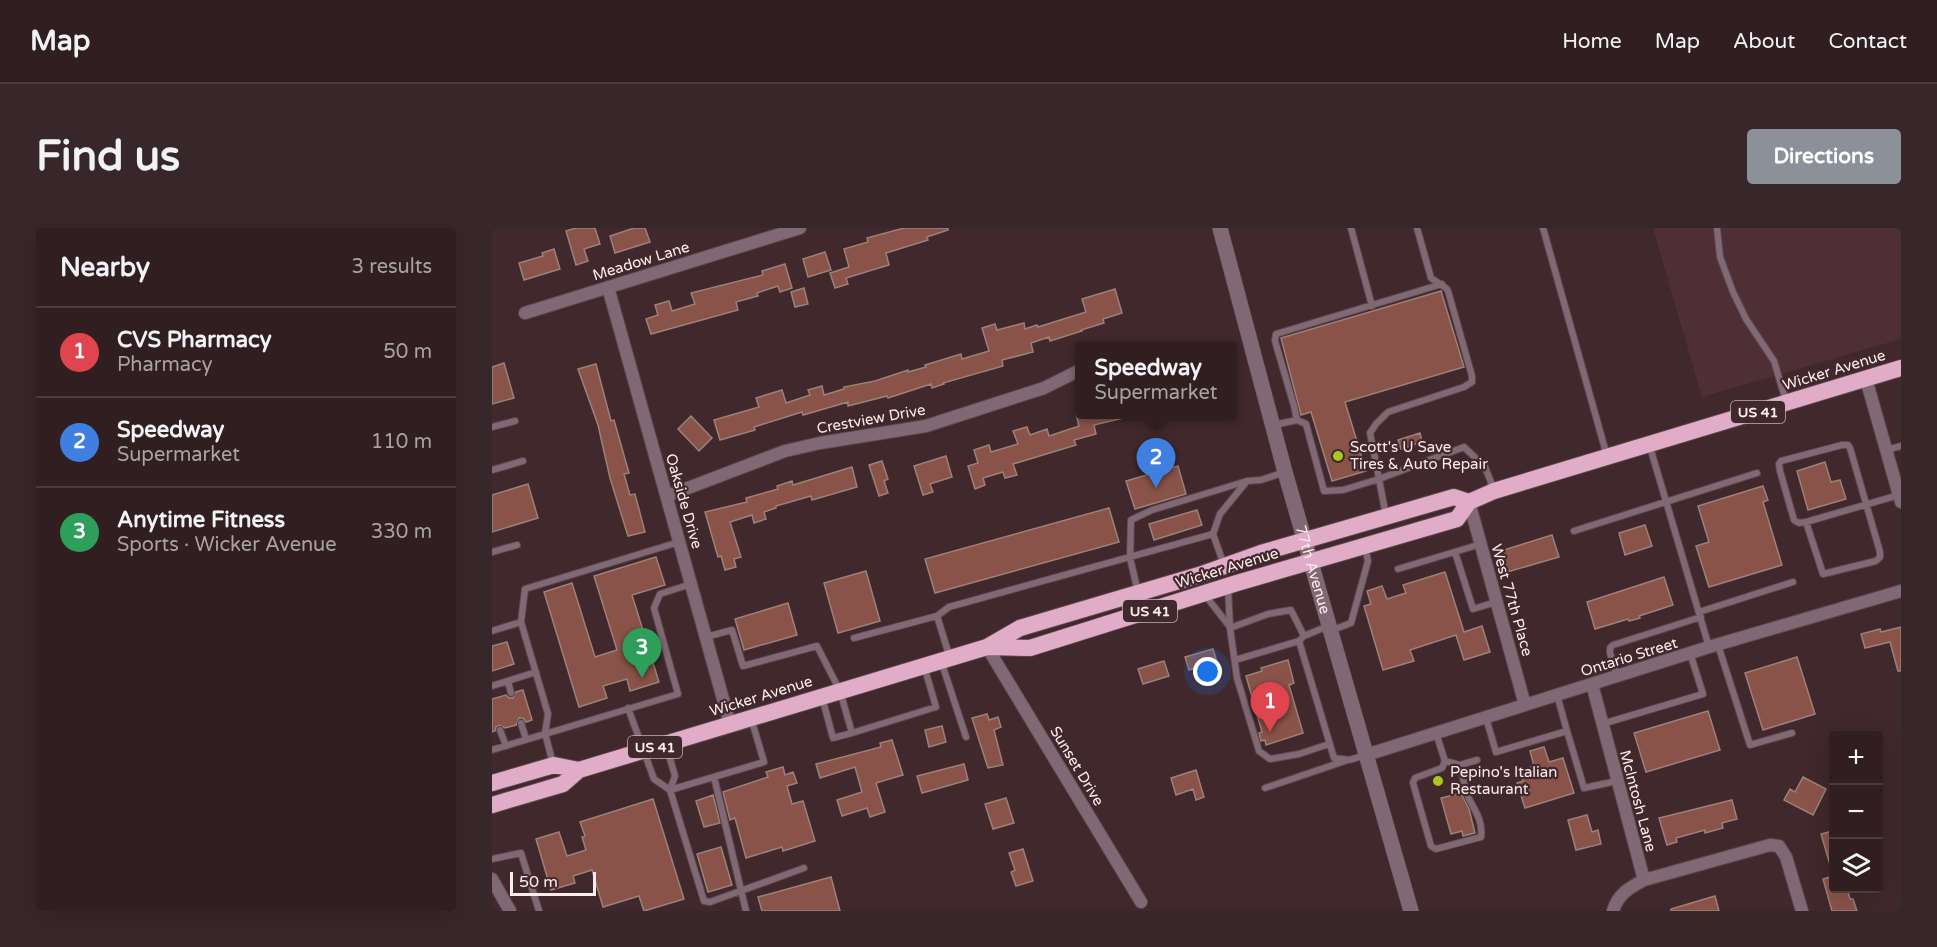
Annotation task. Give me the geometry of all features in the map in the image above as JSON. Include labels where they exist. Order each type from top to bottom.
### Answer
[{"type":"highway","name":"Wicker Avenue","points":[[987,647],[1030,648],[1228,586],[1457,519],[1468,502],[1494,491],[1901,368]]},
{"type":"highway","name":"Wicker Avenue","points":[[492,805],[563,784],[579,770],[987,647],[1020,628],[1454,497],[1468,502]]},
{"type":"highway","name":"Wicker Avenue","points":[[492,783],[554,765],[579,770]]},
{"type":"street","name":"Meadow Lane","points":[[525,313],[800,228]]},
{"type":"street","name":"77th Avenue","points":[[1220,228],[1285,472],[1411,911]]},
{"type":"street","name":"Oakside Drive","points":[[608,287],[730,724]]},
{"type":"street","name":"Crestview Drive","points":[[667,496],[785,451],[926,426],[1044,388],[1075,372]]},
{"type":"street","points":[[1866,379],[1900,498]]},
{"type":"street","name":"West 77th Place","points":[[1468,502],[1525,705]]},
{"type":"street","name":"Ontario Street","points":[[1366,755],[1690,653],[1901,591]]},
{"type":"street","name":"Sunset Drive","points":[[987,647],[1141,902]]},
{"type":"street","name":"Mclntosh Lane","points":[[1592,684],[1644,880]]},
{"type":"street","points":[[1613,911],[1622,893],[1644,880],[1770,845],[1779,846],[1786,857],[1802,911]]},
{"type":"street","points":[[492,879],[510,911]]},
{"type":"lane","points":[[1351,228],[1372,306]]},
{"type":"lane","points":[[1386,517],[1370,433],[1388,412],[1464,387],[1472,382],[1448,291],[1442,284],[1431,278],[1417,228]]},
{"type":"lane","points":[[1543,228],[1607,457]]},
{"type":"lane","points":[[1717,228],[1720,257],[1733,292],[1746,319],[1774,361],[1786,403]]},
{"type":"lane","points":[[1297,420],[1275,341],[1276,334],[1442,284]]},
{"type":"lane","points":[[1274,425],[1297,420],[1306,424],[1324,491],[1343,490],[1379,479],[1464,447],[1485,467],[1494,491]]},
{"type":"lane","points":[[492,427],[514,421]]},
{"type":"lane","points":[[1649,444],[1700,615],[1714,646],[1750,745],[1792,733]]},
{"type":"lane","points":[[1806,522],[1823,574],[1876,561],[1880,557],[1867,504],[1848,445],[1781,461],[1780,471],[1794,520],[1799,523],[1867,504],[1900,498]]},
{"type":"lane","points":[[1886,450],[1901,446]]},
{"type":"lane","points":[[492,470],[523,461]]},
{"type":"lane","points":[[1138,593],[1130,558],[1131,520],[1152,510],[1285,472]]},
{"type":"lane","points":[[1574,531],[1757,473]]},
{"type":"lane","points":[[1224,566],[1213,534],[1220,514],[1247,481]]},
{"type":"lane","points":[[854,638],[937,616],[949,607],[1213,534]]},
{"type":"lane","points":[[554,765],[545,733],[548,714],[521,622],[525,589],[679,541]]},
{"type":"lane","points":[[1398,568],[1480,544]]},
{"type":"lane","points":[[492,552],[517,545]]},
{"type":"lane","points":[[1235,660],[1329,628],[1352,623],[1368,561],[1365,546]]},
{"type":"lane","points":[[1455,552],[1473,609],[1497,601]]},
{"type":"lane","points":[[1617,676],[1610,653],[1613,645],[1793,582]]},
{"type":"lane","points":[[492,750],[678,694],[654,608],[660,594],[691,584]]},
{"type":"lane","points":[[1228,586],[1230,628],[1237,678],[1259,751],[1270,759],[1299,754],[1329,744]]},
{"type":"lane","points":[[1204,594],[1230,628]]},
{"type":"lane","points":[[1230,628],[1268,614],[1291,610],[1334,758],[1349,760]]},
{"type":"lane","points":[[937,616],[945,659],[966,737]]},
{"type":"lane","points":[[492,631],[521,622]]},
{"type":"lane","points":[[706,637],[732,630],[743,666],[817,646],[840,691],[852,733]]},
{"type":"lane","points":[[1601,724],[1703,694],[1690,653]]},
{"type":"lane","points":[[821,697],[833,738],[852,733],[936,707],[924,666]]},
{"type":"lane","points":[[492,686],[536,672]]},
{"type":"lane","points":[[508,681],[511,693]]},
{"type":"lane","points":[[1557,695],[1584,788],[1617,781]]},
{"type":"lane","points":[[628,708],[654,779],[670,790]]},
{"type":"lane","points":[[670,790],[764,762],[751,718]]},
{"type":"lane","points":[[1486,718],[1496,752],[1567,731]]},
{"type":"lane","points":[[521,723],[526,739]]},
{"type":"lane","points":[[500,729],[506,746]]},
{"type":"lane","points":[[1436,733],[1445,761],[1442,768],[1415,778],[1413,783],[1431,846],[1436,849],[1481,837],[1482,829],[1475,808],[1469,799],[1460,765]]},
{"type":"lane","points":[[666,744],[675,776],[670,790],[704,901],[710,902],[804,868]]},
{"type":"lane","points":[[1265,788],[1366,755]]},
{"type":"lane","points":[[1445,761],[1460,765],[1477,760]]},
{"type":"lane","points":[[714,777],[746,911]]},
{"type":"lane","points":[[492,859],[521,853],[539,911]]},
{"type":"shaded area","points":[[1653,228],[1901,228],[1901,339],[1702,397]]},
{"type":"building","points":[[576,228],[595,228],[600,244],[584,249],[588,261],[576,265],[566,231]]},
{"type":"building","points":[[634,228],[645,228],[650,242],[615,253],[610,236]]},
{"type":"building","points":[[904,228],[948,228],[948,230],[927,237],[928,240],[886,253],[889,265],[846,278],[848,284],[835,288],[830,273],[849,267],[844,249],[868,242],[867,238]]},
{"type":"building","points":[[554,249],[560,269],[524,280],[519,263],[543,256],[542,253]]},
{"type":"building","points":[[825,252],[831,270],[808,277],[803,259]]},
{"type":"building","points":[[785,264],[792,288],[780,292],[778,286],[757,293],[758,296],[736,302],[738,310],[651,334],[646,319],[658,315],[655,305],[669,301],[672,311],[695,304],[691,293],[763,275],[762,271]]},
{"type":"building","points":[[804,288],[808,304],[795,307],[791,292]]},
{"type":"building","points":[[1115,289],[1122,313],[1103,319],[1104,323],[1082,331],[1050,341],[1049,337],[1031,343],[1033,352],[1002,360],[1003,366],[932,388],[931,384],[888,398],[887,396],[848,406],[848,402],[803,415],[802,412],[754,427],[755,430],[720,440],[714,420],[759,407],[756,398],[782,390],[786,403],[810,395],[808,390],[822,386],[824,395],[844,389],[844,387],[926,367],[925,365],[961,354],[962,359],[989,351],[982,328],[995,324],[997,330],[1024,323],[1025,329],[1037,325],[1038,327],[1086,312],[1082,299]]},
{"type":"building","points":[[1441,291],[1464,367],[1345,402],[1366,471],[1332,481],[1311,412],[1301,415],[1281,338]]},
{"type":"building","points":[[504,363],[514,398],[492,404],[492,367]]},
{"type":"building","points":[[596,364],[611,421],[614,420],[629,473],[624,474],[630,495],[635,494],[645,532],[628,536],[610,478],[598,425],[578,369]]},
{"type":"building","points":[[691,416],[712,438],[699,451],[678,429]]},
{"type":"building","points":[[1077,419],[1120,419],[1094,425],[1096,434],[1074,440],[1076,445],[1013,464],[1017,475],[1005,478],[1003,472],[983,478],[985,485],[975,489],[968,466],[978,463],[974,450],[989,445],[991,452],[1018,444],[1013,431],[1027,427],[1030,435],[1047,429],[1049,436],[1079,426]]},
{"type":"building","points":[[1420,433],[1422,442],[1401,449],[1398,440]]},
{"type":"building","points":[[946,456],[952,477],[930,484],[933,492],[923,495],[914,466]]},
{"type":"building","points":[[882,461],[888,479],[884,481],[888,493],[879,496],[869,465]]},
{"type":"building","points":[[1825,462],[1831,482],[1840,480],[1846,499],[1808,510],[1797,471]]},
{"type":"building","points":[[1178,466],[1186,494],[1135,509],[1126,481]]},
{"type":"building","points":[[852,467],[857,487],[812,500],[811,496],[776,506],[764,512],[766,519],[754,523],[752,515],[730,522],[741,557],[734,559],[736,567],[725,570],[721,556],[718,557],[705,512],[747,502],[746,498],[778,489],[777,486],[792,481],[793,485]]},
{"type":"building","points":[[528,484],[538,518],[492,532],[492,495]]},
{"type":"building","points":[[1763,486],[1768,500],[1763,502],[1782,565],[1709,587],[1696,546],[1709,542],[1698,506]]},
{"type":"building","points":[[1109,508],[1119,542],[935,593],[925,559]]},
{"type":"building","points":[[1197,510],[1202,525],[1154,540],[1149,524]]},
{"type":"building","points":[[1645,525],[1652,546],[1625,555],[1619,533]]},
{"type":"building","points":[[1552,535],[1559,557],[1507,572],[1501,551]]},
{"type":"building","points":[[656,557],[665,585],[632,595],[659,682],[630,691],[627,679],[603,686],[607,698],[579,707],[544,592],[572,583],[595,657],[617,650],[594,576]]},
{"type":"building","points":[[866,571],[880,621],[838,633],[824,583]]},
{"type":"building","points":[[1445,572],[1464,632],[1482,626],[1490,652],[1464,660],[1456,635],[1410,650],[1414,661],[1383,670],[1364,606],[1371,604],[1367,591],[1382,586],[1387,599],[1406,593],[1403,585]]},
{"type":"building","points":[[1664,577],[1673,605],[1639,616],[1640,618],[1629,621],[1628,619],[1595,629],[1587,602]]},
{"type":"building","points":[[788,603],[797,635],[744,650],[735,619]]},
{"type":"building","points":[[1901,627],[1901,671],[1898,671],[1890,642],[1865,648],[1861,634]]},
{"type":"building","points":[[507,642],[514,664],[492,671],[492,646]]},
{"type":"building","points":[[1213,649],[1217,662],[1211,663],[1213,672],[1200,675],[1198,667],[1189,670],[1185,657]]},
{"type":"building","points":[[1797,657],[1815,714],[1763,730],[1745,673]]},
{"type":"building","points":[[1288,660],[1294,683],[1289,685],[1303,733],[1266,745],[1265,740],[1261,741],[1259,733],[1262,732],[1246,676],[1262,671],[1261,668]]},
{"type":"building","points":[[1164,661],[1169,676],[1143,684],[1138,669]]},
{"type":"building","points":[[523,690],[532,720],[526,722],[523,718],[519,718],[516,725],[505,728],[499,725],[492,732],[492,699],[506,695],[513,698],[516,692]]},
{"type":"building","points":[[1708,711],[1720,750],[1646,772],[1634,733]]},
{"type":"building","points":[[987,714],[989,720],[998,717],[1001,727],[994,730],[1003,765],[988,768],[972,718]]},
{"type":"building","points":[[942,726],[946,742],[929,747],[925,730]]},
{"type":"building","points":[[892,740],[903,775],[876,783],[885,812],[870,817],[867,808],[842,816],[837,800],[862,792],[855,767],[820,778],[816,764],[881,747],[880,743]]},
{"type":"building","points":[[1544,747],[1549,762],[1563,758],[1574,793],[1525,808],[1517,783],[1523,781],[1520,771],[1534,766],[1530,751]]},
{"type":"building","points":[[964,764],[968,780],[922,793],[917,776]]},
{"type":"building","points":[[783,767],[785,775],[793,772],[797,783],[787,786],[792,804],[803,801],[815,841],[783,851],[782,847],[746,858],[735,818],[730,820],[723,792],[768,777],[766,772]]},
{"type":"building","points":[[1196,770],[1204,797],[1196,800],[1193,789],[1176,795],[1171,778]]},
{"type":"building","points":[[1803,777],[1826,789],[1813,815],[1784,800],[1790,789],[1795,792]]},
{"type":"building","points":[[1461,793],[1469,809],[1475,833],[1463,836],[1462,831],[1451,834],[1441,798]]},
{"type":"building","points":[[713,795],[720,823],[704,827],[696,801]]},
{"type":"building","points":[[1006,798],[1014,823],[993,829],[985,804]]},
{"type":"building","points":[[653,799],[684,899],[644,911],[639,896],[603,907],[592,870],[573,876],[575,883],[551,890],[536,839],[559,832],[567,856],[586,850],[582,837],[585,836],[580,822]]},
{"type":"building","points":[[1732,800],[1737,819],[1722,823],[1723,828],[1676,838],[1677,842],[1667,845],[1659,818]]},
{"type":"building","points":[[1587,815],[1592,832],[1598,830],[1601,844],[1576,850],[1568,820]]},
{"type":"building","points":[[1829,832],[1829,861],[1821,834]]},
{"type":"building","points":[[721,847],[732,885],[708,892],[697,854]]},
{"type":"building","points":[[1023,849],[1033,881],[1016,886],[1011,872],[1015,870],[1009,853]]},
{"type":"building","points":[[831,877],[840,911],[762,911],[758,897]]},
{"type":"building","points":[[1829,877],[1829,893],[1848,893],[1857,911],[1832,911],[1823,879]]},
{"type":"building","points":[[1715,896],[1719,911],[1671,911],[1671,909]]},
{"type":"place","name":"Scott's U Save Tires & Auto Repair","points":[[1338,456]]},
{"type":"place","name":"Speedway","points":[[1156,488]]},
{"type":"place","name":"Anytime Fitness","points":[[642,678]]},
{"type":"place","name":"CVS Pharmacy","points":[[1270,732]]},
{"type":"place","name":"Pepino's Italian Restaurant","points":[[1438,781]]}]
